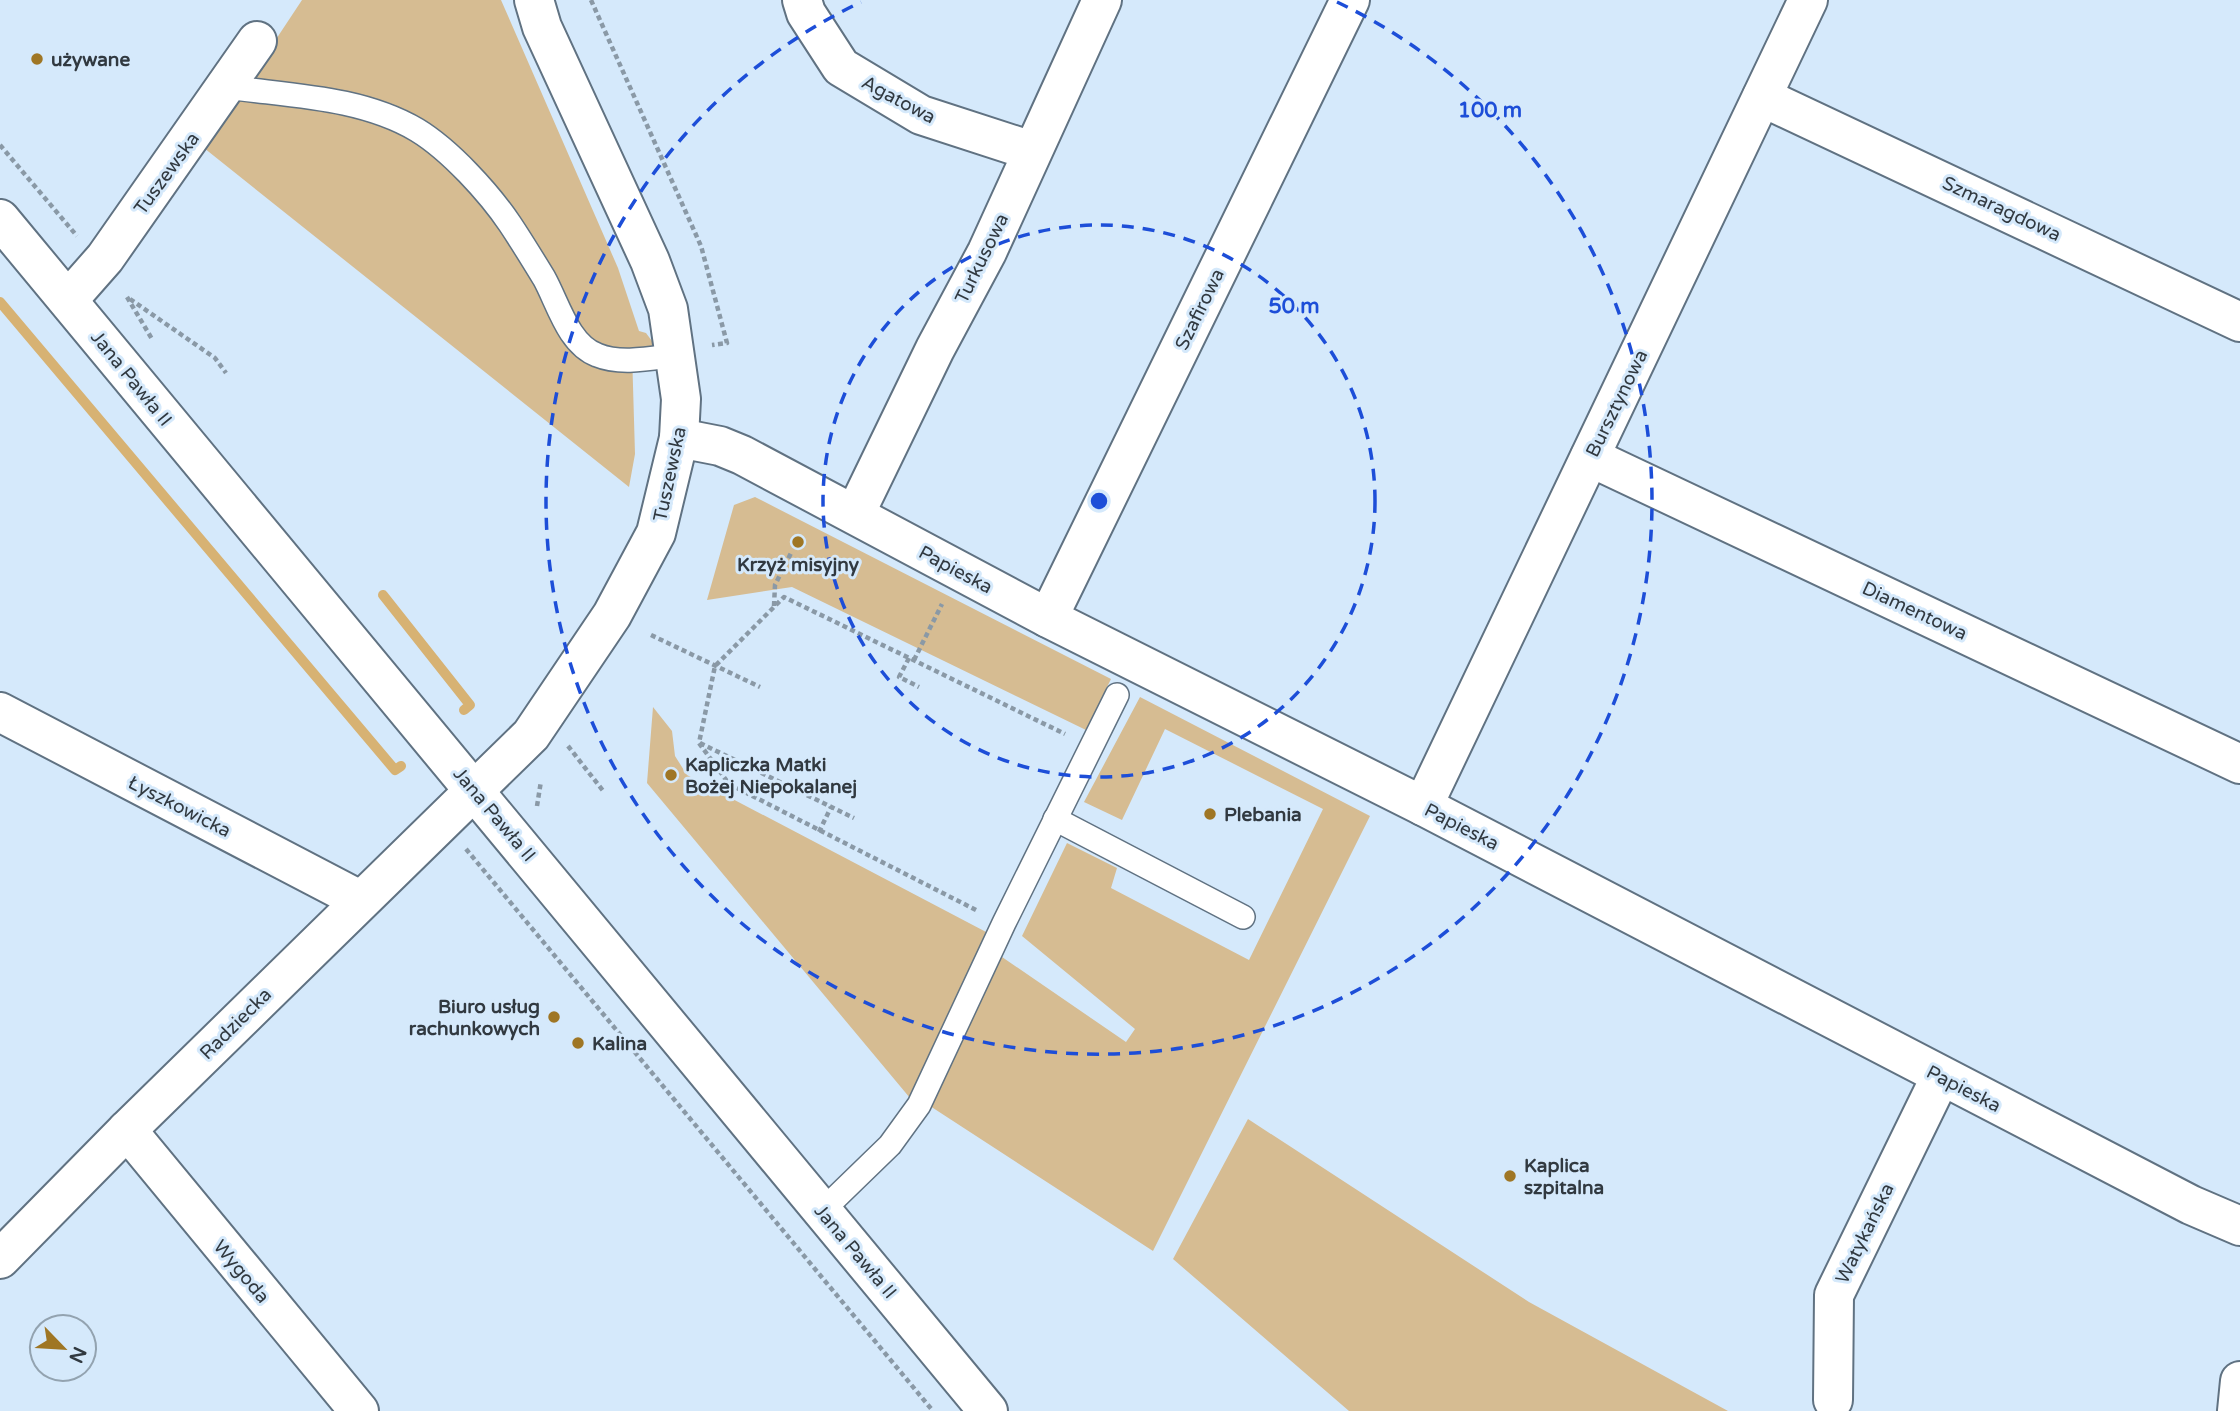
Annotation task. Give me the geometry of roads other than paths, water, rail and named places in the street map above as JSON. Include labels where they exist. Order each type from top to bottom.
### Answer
[{"type":"street","name":"Tuszewska","points":[[475,792],[542,723],[612,615],[656,533],[679,438],[681,399],[668,309],[650,261],[542,27],[534,0]]},
{"type":"street","name":"Agatowa","points":[[802,0],[806,13],[841,67],[921,115],[1032,151]]},
{"type":"street","name":"Turkusowa","points":[[855,514],[935,349],[987,252],[1102,0]]},
{"type":"street","name":"Szafirowa","points":[[1048,618],[1350,0]]},
{"type":"street","name":"Bursztynowa","points":[[1423,806],[1808,0]]},
{"type":"street","name":"Tuszewska","points":[[68,300],[105,258],[228,87],[257,41]]},
{"type":"street","name":"Szmaragdowa","points":[[1762,97],[2240,322]]},
{"type":"street","name":"Jana Pawła II","points":[[0,219],[988,1411]]},
{"type":"street","name":"Papieska","points":[[679,438],[720,446],[742,455],[1048,618],[1423,806],[2191,1205],[2240,1226]]},
{"type":"street","name":"Diamentowa","points":[[1590,457],[2240,764]]},
{"type":"street","name":"Łyszkowicka","points":[[0,712],[360,900]]},
{"type":"street","name":"Radziecka","points":[[0,1259],[360,900],[475,792]]},
{"type":"street","name":"Watykańska","points":[[1833,1401],[1834,1296],[1941,1076]]},
{"type":"street","name":"Wygoda","points":[[127,1130],[359,1411]]},
{"type":"street","points":[[2237,1411],[2240,1381]]},
{"type":"lane","points":[[228,87],[366,106],[418,131],[467,172],[508,222],[544,279],[574,335],[585,348],[598,356],[639,360],[676,352]]},
{"type":"lane","points":[[822,1211],[890,1145],[919,1105],[1004,923],[1117,695]]},
{"type":"lane","points":[[1055,820],[1243,917]]},
{"type":"waterway","points":[[0,302],[395,770],[401,766]]},
{"type":"waterway","points":[[383,595],[470,705],[464,710]]},
{"type":"place","name":"używane","points":[[37,59]]},
{"type":"place","name":"Krzyż misyjny","points":[[798,542]]},
{"type":"place","name":"Kapliczka Matki Bożej Niepokalanej","points":[[671,775]]},
{"type":"place","name":"Plebania","points":[[1210,814]]},
{"type":"place","name":"Biuro usług rachunkowych","points":[[554,1017]]},
{"type":"place","name":"Kalina","points":[[578,1043]]},
{"type":"place","name":"Kaplica szpitalna","points":[[1510,1176]]}]
